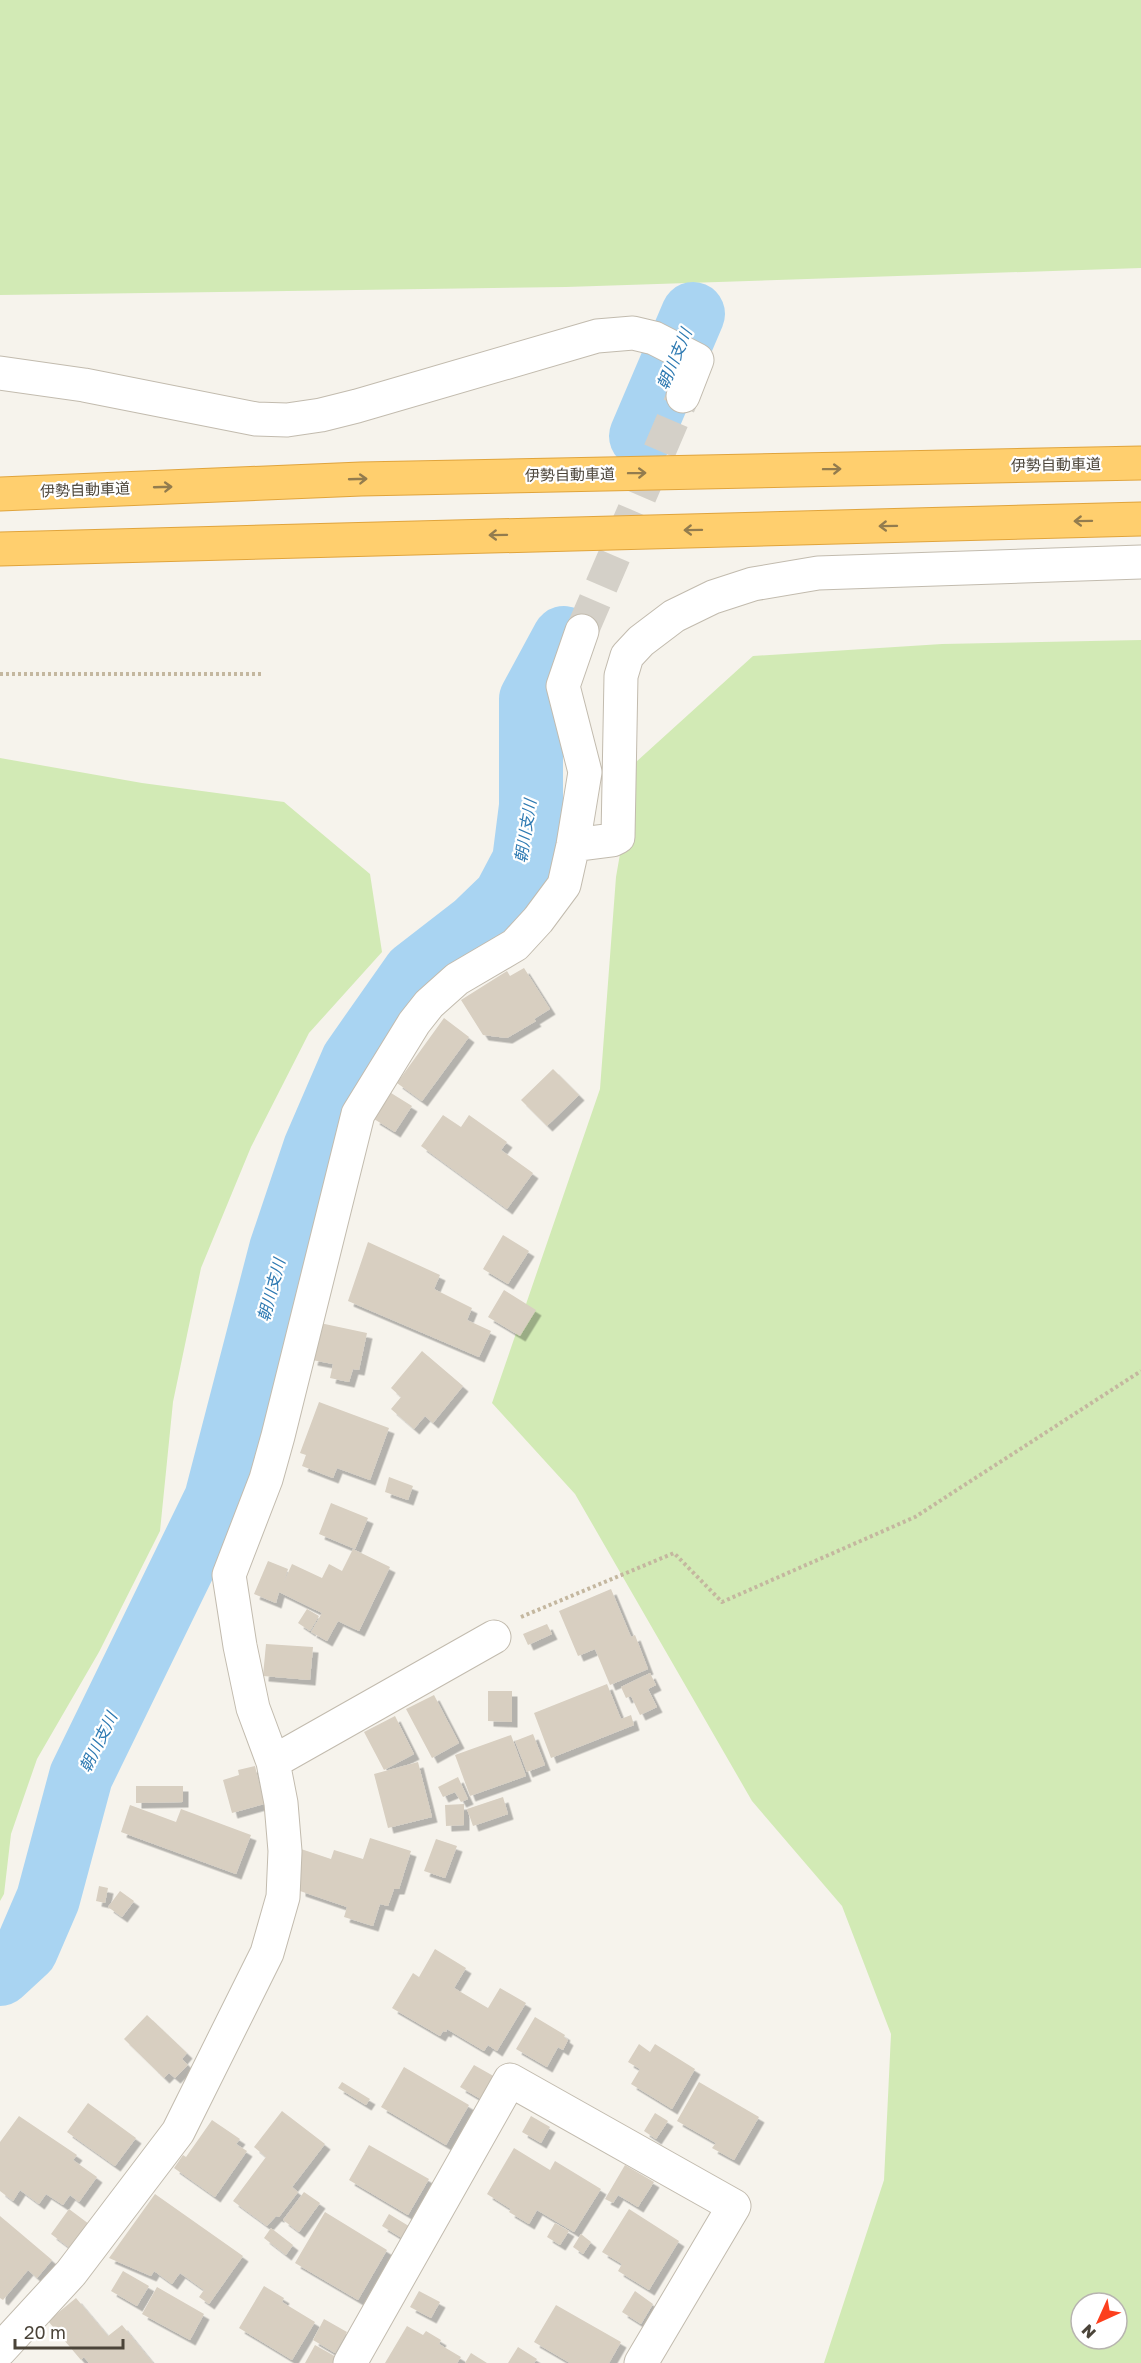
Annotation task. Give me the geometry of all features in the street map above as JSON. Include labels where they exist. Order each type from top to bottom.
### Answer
[{"type":"highway","name":"伊勢自動車道","points":[[0,494],[362,479],[1141,463]]},
{"type":"highway","points":[[0,549],[1141,519]]},
{"type":"street","points":[[0,373],[84,385],[256,419],[286,420],[321,415],[357,406],[597,336],[633,333],[654,338],[697,360],[682,396]]},
{"type":"street","points":[[573,844],[612,840],[618,837],[621,676],[627,656],[642,641],[675,616],[713,597],[753,584],[818,573],[1141,562]]},
{"type":"street","points":[[0,2350],[71,2273],[178,2132],[267,1953],[283,1897],[281,1803],[273,1762],[253,1708],[240,1647],[229,1575],[266,1479],[275,1447],[358,1114],[414,1023],[429,1004],[457,979],[514,945],[538,920],[564,885],[585,772],[563,686],[582,631]]},
{"type":"street","points":[[273,1762],[494,1637]]},
{"type":"street","points":[[350,2363],[510,2080],[734,2206],[641,2363]]},
{"type":"path","points":[[0,675],[262,674]]},
{"type":"path","points":[[494,1637],[507,1623],[674,1553],[722,1602],[915,1517],[1141,1371]]},
{"type":"green space","points":[[0,0],[1141,0],[1141,268],[566,287],[0,295]]},
{"type":"green space","points":[[1141,640],[1141,2363],[824,2363],[884,2180],[891,2034],[842,1906],[752,1801],[575,1494],[492,1403],[600,1089],[616,877],[636,762],[753,656],[942,644]]},
{"type":"green space","points":[[0,758],[142,783],[284,802],[370,874],[382,952],[309,1033],[251,1147],[201,1268],[173,1402],[160,1531],[99,1652],[37,1759],[11,1834],[4,1894],[0,1901]]},
{"type":"building","points":[[524,968],[550,1009],[534,1019],[536,1021],[507,1038],[483,1035],[461,1000],[507,971],[510,976]]},
{"type":"building","points":[[444,1018],[469,1037],[422,1101],[397,1083]]},
{"type":"building","points":[[553,1069],[579,1095],[547,1126],[521,1100]]},
{"type":"building","points":[[391,1093],[412,1106],[395,1132],[374,1119]]},
{"type":"building","points":[[443,1115],[461,1127],[469,1115],[507,1142],[501,1150],[533,1173],[507,1209],[421,1146]]},
{"type":"building","points":[[503,1235],[529,1251],[508,1284],[483,1269]]},
{"type":"building","points":[[368,1242],[440,1275],[434,1289],[472,1308],[467,1320],[491,1331],[479,1357],[348,1301]]},
{"type":"building","points":[[504,1290],[536,1310],[520,1336],[488,1317]]},
{"type":"building","points":[[320,1323],[367,1333],[359,1370],[353,1369],[349,1382],[330,1378],[333,1364],[312,1360]]},
{"type":"building","points":[[422,1351],[463,1386],[433,1423],[425,1416],[414,1429],[391,1409],[401,1397],[391,1388]]},
{"type":"building","points":[[319,1402],[389,1428],[370,1480],[337,1468],[333,1478],[302,1466],[306,1455],[300,1453]]},
{"type":"building","points":[[389,1477],[413,1486],[408,1500],[385,1492]]},
{"type":"building","points":[[331,1503],[368,1518],[355,1549],[319,1534]]},
{"type":"building","points":[[353,1549],[390,1567],[359,1631],[338,1621],[327,1641],[311,1632],[322,1613],[279,1592],[276,1603],[254,1594],[268,1561],[288,1569],[284,1582],[292,1564],[322,1578],[329,1564],[342,1571]]},
{"type":"building","points":[[611,1589],[631,1637],[635,1635],[648,1669],[610,1685],[595,1649],[578,1656],[559,1611]]},
{"type":"building","points":[[307,1609],[319,1616],[310,1631],[298,1623]]},
{"type":"building","points":[[547,1624],[552,1634],[528,1645],[523,1634]]},
{"type":"building","points":[[266,1644],[313,1647],[310,1680],[263,1676]]},
{"type":"building","points":[[650,1673],[656,1685],[648,1689],[657,1707],[640,1715],[631,1696],[626,1698],[621,1687]]},
{"type":"building","points":[[607,1684],[621,1719],[631,1715],[634,1725],[551,1758],[534,1713]]},
{"type":"building","points":[[488,1691],[512,1691],[512,1722],[488,1721]]},
{"type":"building","points":[[434,1695],[459,1743],[432,1758],[406,1709]]},
{"type":"building","points":[[395,1716],[414,1754],[384,1770],[364,1732]]},
{"type":"building","points":[[533,1734],[545,1765],[527,1772],[515,1741]]},
{"type":"building","points":[[511,1735],[526,1776],[470,1796],[455,1755]]},
{"type":"building","points":[[418,1762],[432,1817],[388,1828],[374,1774]]},
{"type":"building","points":[[255,1766],[264,1804],[232,1813],[223,1780],[239,1775],[238,1770]]},
{"type":"building","points":[[458,1777],[468,1799],[461,1802],[455,1792],[443,1797],[438,1787]]},
{"type":"building","points":[[136,1786],[183,1786],[183,1802],[136,1803]]},
{"type":"building","points":[[503,1797],[508,1814],[473,1826],[467,1809]]},
{"type":"building","points":[[464,1804],[464,1825],[446,1826],[445,1805]]},
{"type":"building","points":[[130,1805],[176,1822],[181,1809],[251,1835],[236,1874],[121,1832]]},
{"type":"building","points":[[370,1838],[411,1851],[399,1889],[394,1889],[388,1906],[380,1904],[373,1926],[344,1917],[347,1907],[300,1891],[301,1849],[331,1859],[334,1850],[363,1859]]},
{"type":"building","points":[[436,1839],[457,1846],[445,1878],[424,1871]]},
{"type":"building","points":[[99,1886],[108,1888],[105,1903],[96,1901]]},
{"type":"building","points":[[120,1891],[134,1901],[122,1917],[108,1907]]},
{"type":"building","points":[[435,1949],[466,1968],[454,1988],[488,2008],[500,1988],[526,2003],[497,2051],[488,2045],[484,2051],[447,2029],[440,2036],[392,2008],[413,1973],[419,1977]]},
{"type":"building","points":[[147,2015],[187,2053],[182,2059],[188,2065],[175,2078],[169,2073],[164,2078],[124,2039]]},
{"type":"building","points":[[535,2017],[565,2035],[564,2037],[568,2040],[563,2050],[558,2047],[547,2067],[516,2049]]},
{"type":"building","points":[[639,2044],[650,2052],[655,2044],[695,2069],[672,2109],[631,2084],[640,2069],[628,2062]]},
{"type":"building","points":[[474,2065],[497,2078],[484,2101],[460,2087]]},
{"type":"building","points":[[404,2067],[469,2105],[446,2145],[381,2107]]},
{"type":"building","points":[[342,2082],[370,2099],[366,2105],[338,2088]]},
{"type":"building","points":[[699,2082],[759,2117],[734,2160],[712,2148],[716,2143],[677,2121]]},
{"type":"building","points":[[88,2103],[136,2138],[115,2166],[67,2132]]},
{"type":"building","points":[[282,2111],[325,2144],[292,2187],[298,2192],[279,2217],[276,2216],[267,2226],[233,2201],[266,2157],[254,2147]]},
{"type":"building","points":[[655,2113],[668,2121],[656,2139],[644,2131]]},
{"type":"building","points":[[19,2116],[77,2155],[73,2160],[97,2177],[79,2202],[70,2195],[63,2205],[46,2194],[39,2204],[20,2190],[13,2201],[0,2191],[0,2142]]},
{"type":"building","points":[[531,2116],[550,2127],[541,2143],[522,2132]]},
{"type":"building","points":[[212,2120],[240,2139],[236,2144],[247,2151],[215,2197],[174,2168],[183,2155],[186,2157]]},
{"type":"building","points":[[369,2145],[429,2179],[408,2215],[349,2180]]},
{"type":"building","points":[[514,2148],[550,2170],[555,2161],[601,2189],[574,2232],[537,2210],[529,2224],[509,2212],[511,2209],[487,2194]]},
{"type":"building","points":[[625,2165],[654,2182],[638,2207],[618,2195],[613,2203],[605,2199]]},
{"type":"building","points":[[304,2192],[320,2203],[299,2232],[283,2220]]},
{"type":"building","points":[[155,2194],[243,2256],[209,2304],[199,2297],[204,2290],[180,2273],[172,2284],[154,2271],[151,2276],[109,2258]]},
{"type":"building","points":[[69,2209],[89,2224],[71,2249],[51,2234]]},
{"type":"building","points":[[629,2209],[679,2241],[649,2290],[618,2271],[622,2264],[602,2252]]},
{"type":"building","points":[[325,2212],[387,2250],[358,2300],[295,2263]]},
{"type":"building","points":[[389,2214],[412,2228],[405,2240],[382,2226]]},
{"type":"building","points":[[0,2216],[52,2260],[37,2278],[28,2270],[3,2300],[0,2298]]},
{"type":"building","points":[[555,2223],[569,2231],[560,2245],[547,2237]]},
{"type":"building","points":[[271,2228],[293,2245],[286,2255],[264,2238]]},
{"type":"building","points":[[581,2234],[591,2242],[583,2254],[573,2247]]},
{"type":"building","points":[[123,2271],[149,2286],[137,2306],[111,2291]]},
{"type":"building","points":[[264,2286],[284,2298],[282,2302],[315,2322],[292,2360],[239,2328]]},
{"type":"building","points":[[157,2287],[204,2314],[190,2340],[142,2314]]},
{"type":"building","points":[[419,2291],[440,2302],[431,2318],[410,2307]]},
{"type":"building","points":[[635,2291],[653,2304],[641,2324],[622,2312]]},
{"type":"building","points":[[76,2298],[108,2336],[122,2325],[153,2363],[89,2363],[84,2357],[81,2360],[48,2321]]},
{"type":"building","points":[[556,2305],[621,2342],[609,2363],[570,2363],[534,2342]]},
{"type":"building","points":[[324,2319],[347,2332],[335,2353],[313,2340]]},
{"type":"building","points":[[407,2326],[423,2335],[426,2331],[441,2340],[439,2344],[461,2357],[457,2363],[385,2363]]},
{"type":"building","points":[[315,2345],[338,2358],[335,2363],[305,2363]]},
{"type":"building","points":[[518,2347],[537,2359],[534,2363],[508,2363]]},
{"type":"building","points":[[471,2353],[487,2363],[465,2363]]},
{"type":"waterway","name":"朝川支川","points":[[641,436],[693,314]]},
{"type":"waterway","name":"朝川支川","points":[[0,1974],[26,1950],[48,1899],[81,1776],[216,1499],[281,1249],[315,1148],[353,1060],[414,973],[476,925],[505,897],[524,861],[531,806],[531,699],[564,638]]},
{"type":"tunnel","points":[[582,631],[683,396]]}]
